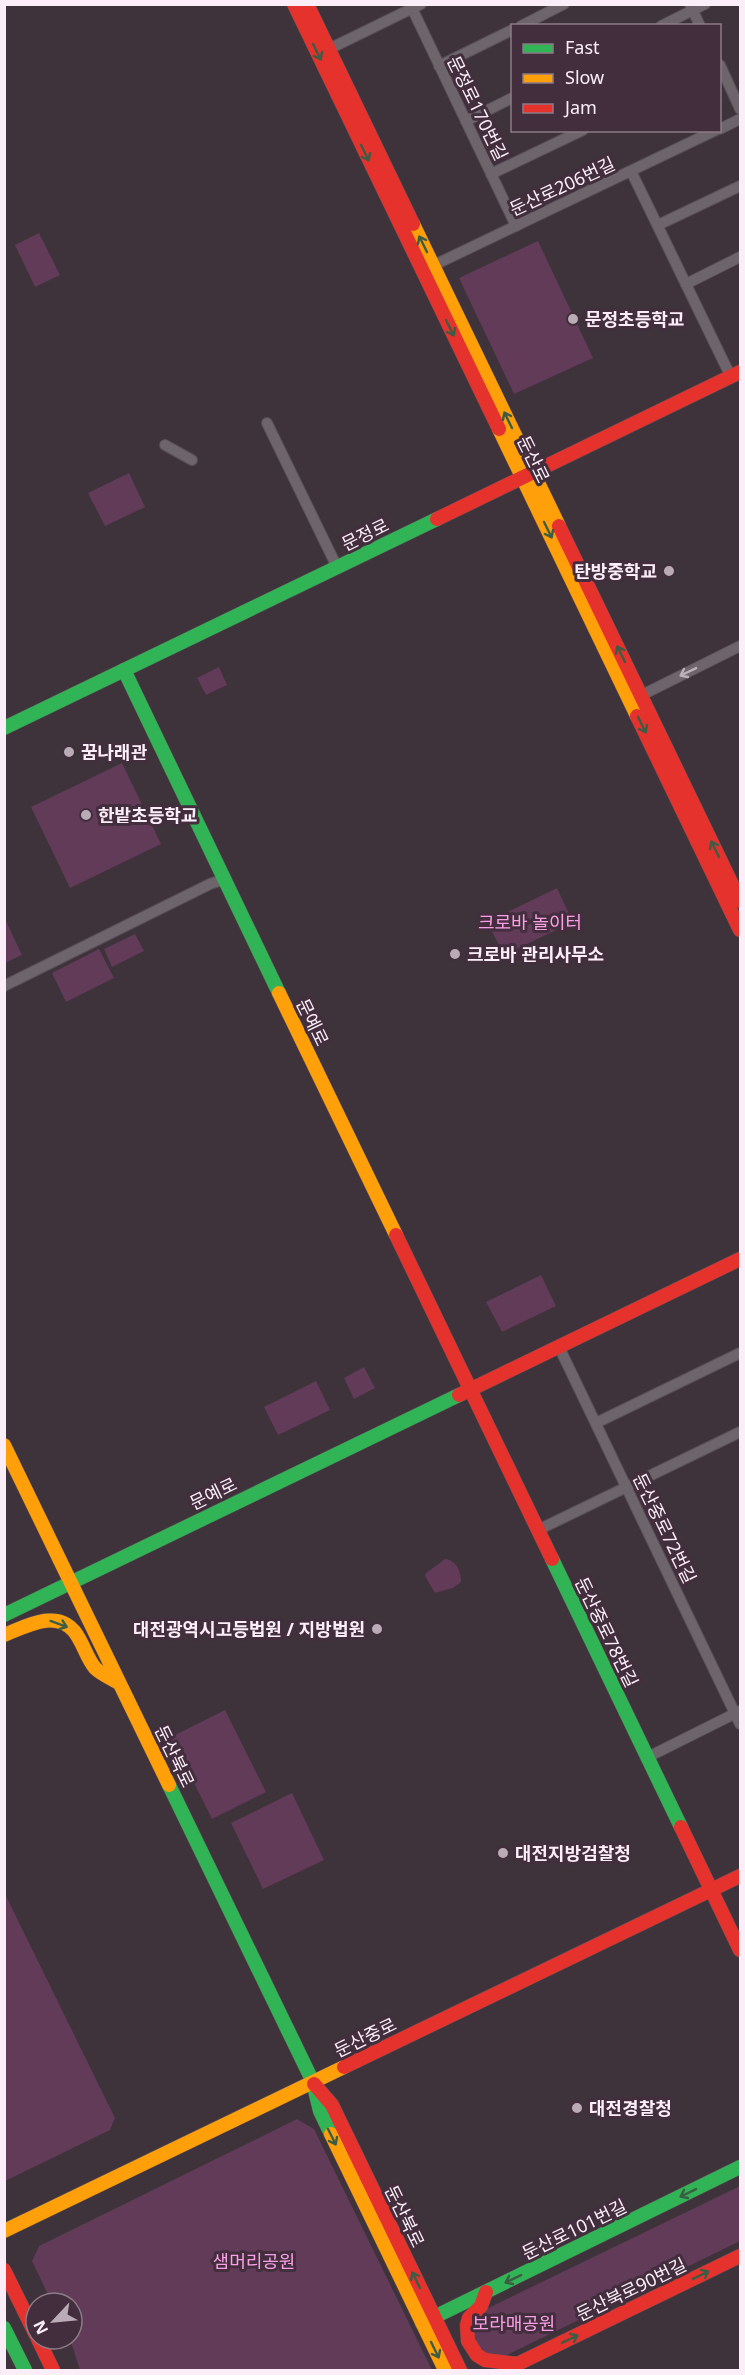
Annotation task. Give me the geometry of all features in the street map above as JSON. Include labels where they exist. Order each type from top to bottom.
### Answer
[{"type":"main road","name":"둔산로","points":[[294,4],[428,268],[636,698],[741,930]]},
{"type":"main road","name":"둔산로","points":[[307,4],[428,268]]},
{"type":"main road","name":"문정로","points":[[4,728],[736,374]]},
{"type":"main road","name":"문예로","points":[[124,670],[470,1389]]},
{"type":"main road","name":"둔산로","points":[[636,698],[741,901]]},
{"type":"main road","name":"문예로","points":[[4,1615],[741,1259]]},
{"type":"main road","name":"둔산중로78번길","points":[[470,1389],[741,1950]]},
{"type":"main road","name":"둔산북로","points":[[4,1445],[312,2082],[320,2111],[428,2320],[460,2370]]},
{"type":"main road","points":[[4,1635],[40,1621],[52,1620],[63,1623],[73,1630],[96,1669],[120,1683]]},
{"type":"main road","name":"둔산중로","points":[[4,2231],[741,1876]]},
{"type":"main road","name":"둔산로101번길","points":[[428,2320],[741,2167]]},
{"type":"main road","name":"둔산북로90번길","points":[[512,2367],[741,2256]]},
{"type":"main road","points":[[4,2270],[24,2311]]},
{"type":"main road","points":[[486,2292],[482,2306],[473,2310],[466,2323],[469,2342],[477,2355],[485,2360],[496,2362],[507,2359],[512,2367]]},
{"type":"main road","name":"둔산북로","points":[[428,2320],[445,2370]]},
{"type":"main road","points":[[4,2328],[25,2370]]},
{"type":"main road","points":[[44,2351],[53,2370]]},
{"type":"street","points":[[525,24],[564,4]]},
{"type":"street","points":[[664,24],[692,7],[705,4]]},
{"type":"street","points":[[329,49],[414,6]]},
{"type":"street","name":"문정로170번길","points":[[414,6],[439,66],[516,226]]},
{"type":"street","points":[[692,7],[699,24]]},
{"type":"street","points":[[439,66],[511,31]]},
{"type":"street","points":[[721,68],[741,109]]},
{"type":"street","points":[[465,121],[511,99]]},
{"type":"street","name":"둔산로206번길","points":[[721,129],[741,119]]},
{"type":"street","points":[[491,174],[579,132]]},
{"type":"street","name":"둔산로206번길","points":[[428,268],[714,132]]},
{"type":"street","points":[[631,171],[686,284],[736,374]]},
{"type":"street","points":[[658,225],[741,186]]},
{"type":"street","points":[[686,284],[741,257]]},
{"type":"street","points":[[267,423],[337,567]]},
{"type":"street","points":[[165,445],[192,460]]},
{"type":"street","points":[[636,698],[741,646]]},
{"type":"street","points":[[4,986],[210,884],[225,879]]},
{"type":"street","name":"둔산중로72번길","points":[[559,1347],[739,1716]]},
{"type":"street","points":[[596,1423],[741,1353]]},
{"type":"street","points":[[538,1530],[741,1432]]},
{"type":"street","points":[[648,1757],[739,1716]]},
{"type":"green space","points":[[39,233],[60,275],[35,287],[15,245]]},
{"type":"green space","points":[[538,241],[593,358],[514,394],[459,278]]},
{"type":"green space","points":[[129,473],[145,507],[105,526],[88,493]]},
{"type":"green space","points":[[219,667],[227,685],[206,695],[197,678]]},
{"type":"green space","points":[[122,763],[161,844],[70,888],[31,807]]},
{"type":"green space","name":"크로바 놀이터","points":[[557,888],[573,922],[504,955],[487,922]]},
{"type":"green space","points":[[5,919],[22,955],[4,963]]},
{"type":"green space","points":[[135,934],[144,951],[112,967],[104,949]]},
{"type":"green space","points":[[99,949],[114,978],[66,1002],[52,973]]},
{"type":"green space","points":[[541,1275],[556,1306],[502,1332],[486,1302]]},
{"type":"green space","points":[[364,1367],[375,1388],[354,1399],[344,1378]]},
{"type":"green space","points":[[316,1381],[330,1410],[278,1435],[264,1407]]},
{"type":"green space","points":[[445,1559],[452,1561],[457,1567],[461,1582],[453,1588],[435,1593],[425,1576]]},
{"type":"green space","points":[[225,1710],[266,1792],[212,1819],[171,1737]]},
{"type":"green space","points":[[292,1793],[324,1860],[263,1889],[231,1823]]},
{"type":"green space","points":[[4,1892],[115,2118],[110,2130],[5,2181]]},
{"type":"green space","name":"샘머리공원","points":[[297,2119],[314,2129],[432,2370],[80,2370],[74,2351],[84,2351],[84,2291],[46,2291],[32,2261],[39,2246]]},
{"type":"green space","name":"보라매공원","points":[[740,2186],[740,2241],[507,2355],[495,2356],[485,2352],[472,2334],[476,2315],[482,2311]]},
{"type":"traffic: fast","points":[[4,728],[437,519]]},
{"type":"traffic: fast","points":[[124,670],[279,993]]},
{"type":"traffic: fast","points":[[4,1615],[459,1395]]},
{"type":"traffic: fast","points":[[552,1559],[681,1827]]},
{"type":"traffic: fast","points":[[169,1785],[313,2082],[320,2111],[331,2134]]},
{"type":"traffic: fast","points":[[422,2323],[740,2167]]},
{"type":"traffic: fast","points":[[4,2328],[25,2370]]},
{"type":"traffic: slow","points":[[413,224],[559,526]]},
{"type":"traffic: slow","points":[[499,429],[637,716]]},
{"type":"traffic: slow","points":[[279,993],[396,1235]]},
{"type":"traffic: slow","points":[[4,1445],[169,1785]]},
{"type":"traffic: slow","points":[[4,1635],[30,1624],[49,1620],[58,1621],[74,1631],[95,1668],[119,1683]]},
{"type":"traffic: slow","points":[[4,2231],[344,2067]]},
{"type":"traffic: slow","points":[[331,2134],[445,2370]]},
{"type":"traffic: jam","points":[[294,4],[499,429]]},
{"type":"traffic: jam","points":[[307,4],[413,224]]},
{"type":"traffic: jam","points":[[437,519],[740,372]]},
{"type":"traffic: jam","points":[[559,526],[740,901]]},
{"type":"traffic: jam","points":[[637,716],[740,930]]},
{"type":"traffic: jam","points":[[396,1235],[552,1559]]},
{"type":"traffic: jam","points":[[459,1395],[740,1259]]},
{"type":"traffic: jam","points":[[681,1827],[740,1950]]},
{"type":"traffic: jam","points":[[344,2067],[740,1876]]},
{"type":"traffic: jam","points":[[314,2084],[332,2105],[460,2370]]},
{"type":"traffic: jam","points":[[505,2370],[740,2256]]},
{"type":"traffic: jam","points":[[4,2270],[24,2311]]},
{"type":"traffic: jam","points":[[486,2292],[481,2306],[469,2318],[468,2341],[477,2355],[485,2360],[518,2364]]},
{"type":"traffic: jam","points":[[44,2351],[53,2370]]},
{"type":"place","name":"문정초등학교","points":[[573,319]]},
{"type":"place","name":"탄방중학교","points":[[669,571]]},
{"type":"place","name":"꿈나래관","points":[[69,752]]},
{"type":"place","name":"한밭초등학교","points":[[86,815]]},
{"type":"place","name":"크로바 관리사무소","points":[[455,954]]},
{"type":"place","name":"대전광역시고등법원 / 지방법원","points":[[377,1629]]},
{"type":"place","name":"대전지방검찰청","points":[[503,1853]]},
{"type":"place","name":"대전경찰청","points":[[577,2108]]}]
